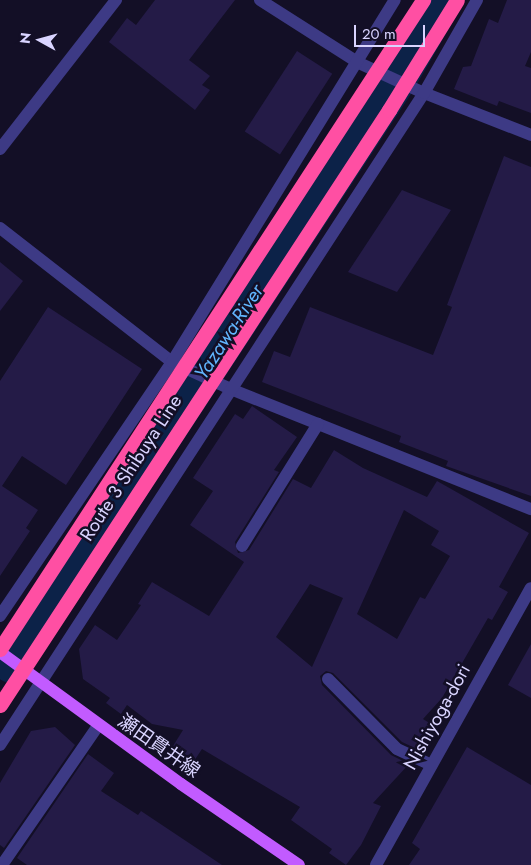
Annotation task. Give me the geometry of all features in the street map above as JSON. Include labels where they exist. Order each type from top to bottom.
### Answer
[{"type":"highway","name":"Route 3 Shibuya Line","points":[[0,650],[423,0]]},
{"type":"highway","name":"Route 3 Shibuya Line","points":[[0,705],[390,110],[457,0]]},
{"type":"main road","name":"瀬田貫井線","points":[[0,650],[40,684],[98,726],[299,865]]},
{"type":"street","points":[[0,149],[116,0]]},
{"type":"street","points":[[260,0],[359,63],[424,93],[531,135]]},
{"type":"street","points":[[0,616],[172,362],[359,63],[396,0]]},
{"type":"street","points":[[0,746],[233,390],[424,93],[477,0]]},
{"type":"street","points":[[0,228],[172,362],[233,390],[531,510]]},
{"type":"street","points":[[242,546],[318,424]]},
{"type":"street","name":"Nishiyoga-dori","points":[[376,865],[531,588]]},
{"type":"street","points":[[328,680],[397,749],[431,765]]},
{"type":"street","points":[[2,865],[98,726]]},
{"type":"building","points":[[155,0],[235,0],[189,60],[210,76],[202,85],[210,90],[195,110],[109,42],[127,18],[136,25]]},
{"type":"building","points":[[507,0],[531,0],[531,52],[525,66],[531,68],[531,113],[499,101],[497,106],[454,89],[463,67],[471,66],[489,19],[498,23]]},
{"type":"building","points":[[297,51],[332,74],[280,154],[245,132]]},
{"type":"building","points":[[504,156],[531,167],[531,496],[446,466],[448,461],[399,442],[401,436],[262,382],[274,351],[290,357],[310,307],[433,355],[452,307],[447,305]]},
{"type":"building","points":[[402,190],[451,210],[397,292],[348,272]]},
{"type":"building","points":[[0,262],[23,281],[0,311]]},
{"type":"building","points":[[48,307],[142,369],[66,485],[22,456],[2,486],[38,510],[26,528],[30,531],[0,576],[0,381]]},
{"type":"building","points":[[252,406],[297,437],[274,470],[279,472],[235,542],[238,553],[249,550],[293,479],[311,488],[334,450],[363,468],[427,497],[437,481],[529,533],[499,587],[508,592],[492,620],[488,618],[442,698],[423,719],[431,724],[417,749],[402,742],[333,673],[326,671],[320,676],[322,685],[391,755],[409,764],[373,803],[381,806],[361,845],[346,865],[329,853],[332,849],[291,820],[300,807],[202,749],[194,761],[173,746],[183,730],[152,724],[127,705],[121,714],[106,703],[110,698],[83,679],[79,649],[95,625],[117,640],[141,605],[138,604],[152,582],[209,616],[244,562],[190,525],[213,491],[193,478],[235,414],[243,419]],"holes":[[[404,510],[439,531],[431,545],[450,556],[425,599],[420,597],[397,639],[357,614]],[[310,584],[343,598],[312,667],[276,637]]]},
{"type":"building","points":[[531,644],[531,698],[508,685]]},
{"type":"building","points":[[55,727],[75,745],[4,848],[0,845],[0,783],[31,731]]},
{"type":"building","points":[[467,747],[531,785],[531,865],[409,865],[420,849],[412,843]]},
{"type":"building","points":[[88,754],[114,773],[101,791],[138,815],[141,811],[222,865],[27,865],[17,858]]},
{"type":"waterway","name":"Yazawa-River","points":[[12,662],[395,80],[441,0]]}]
